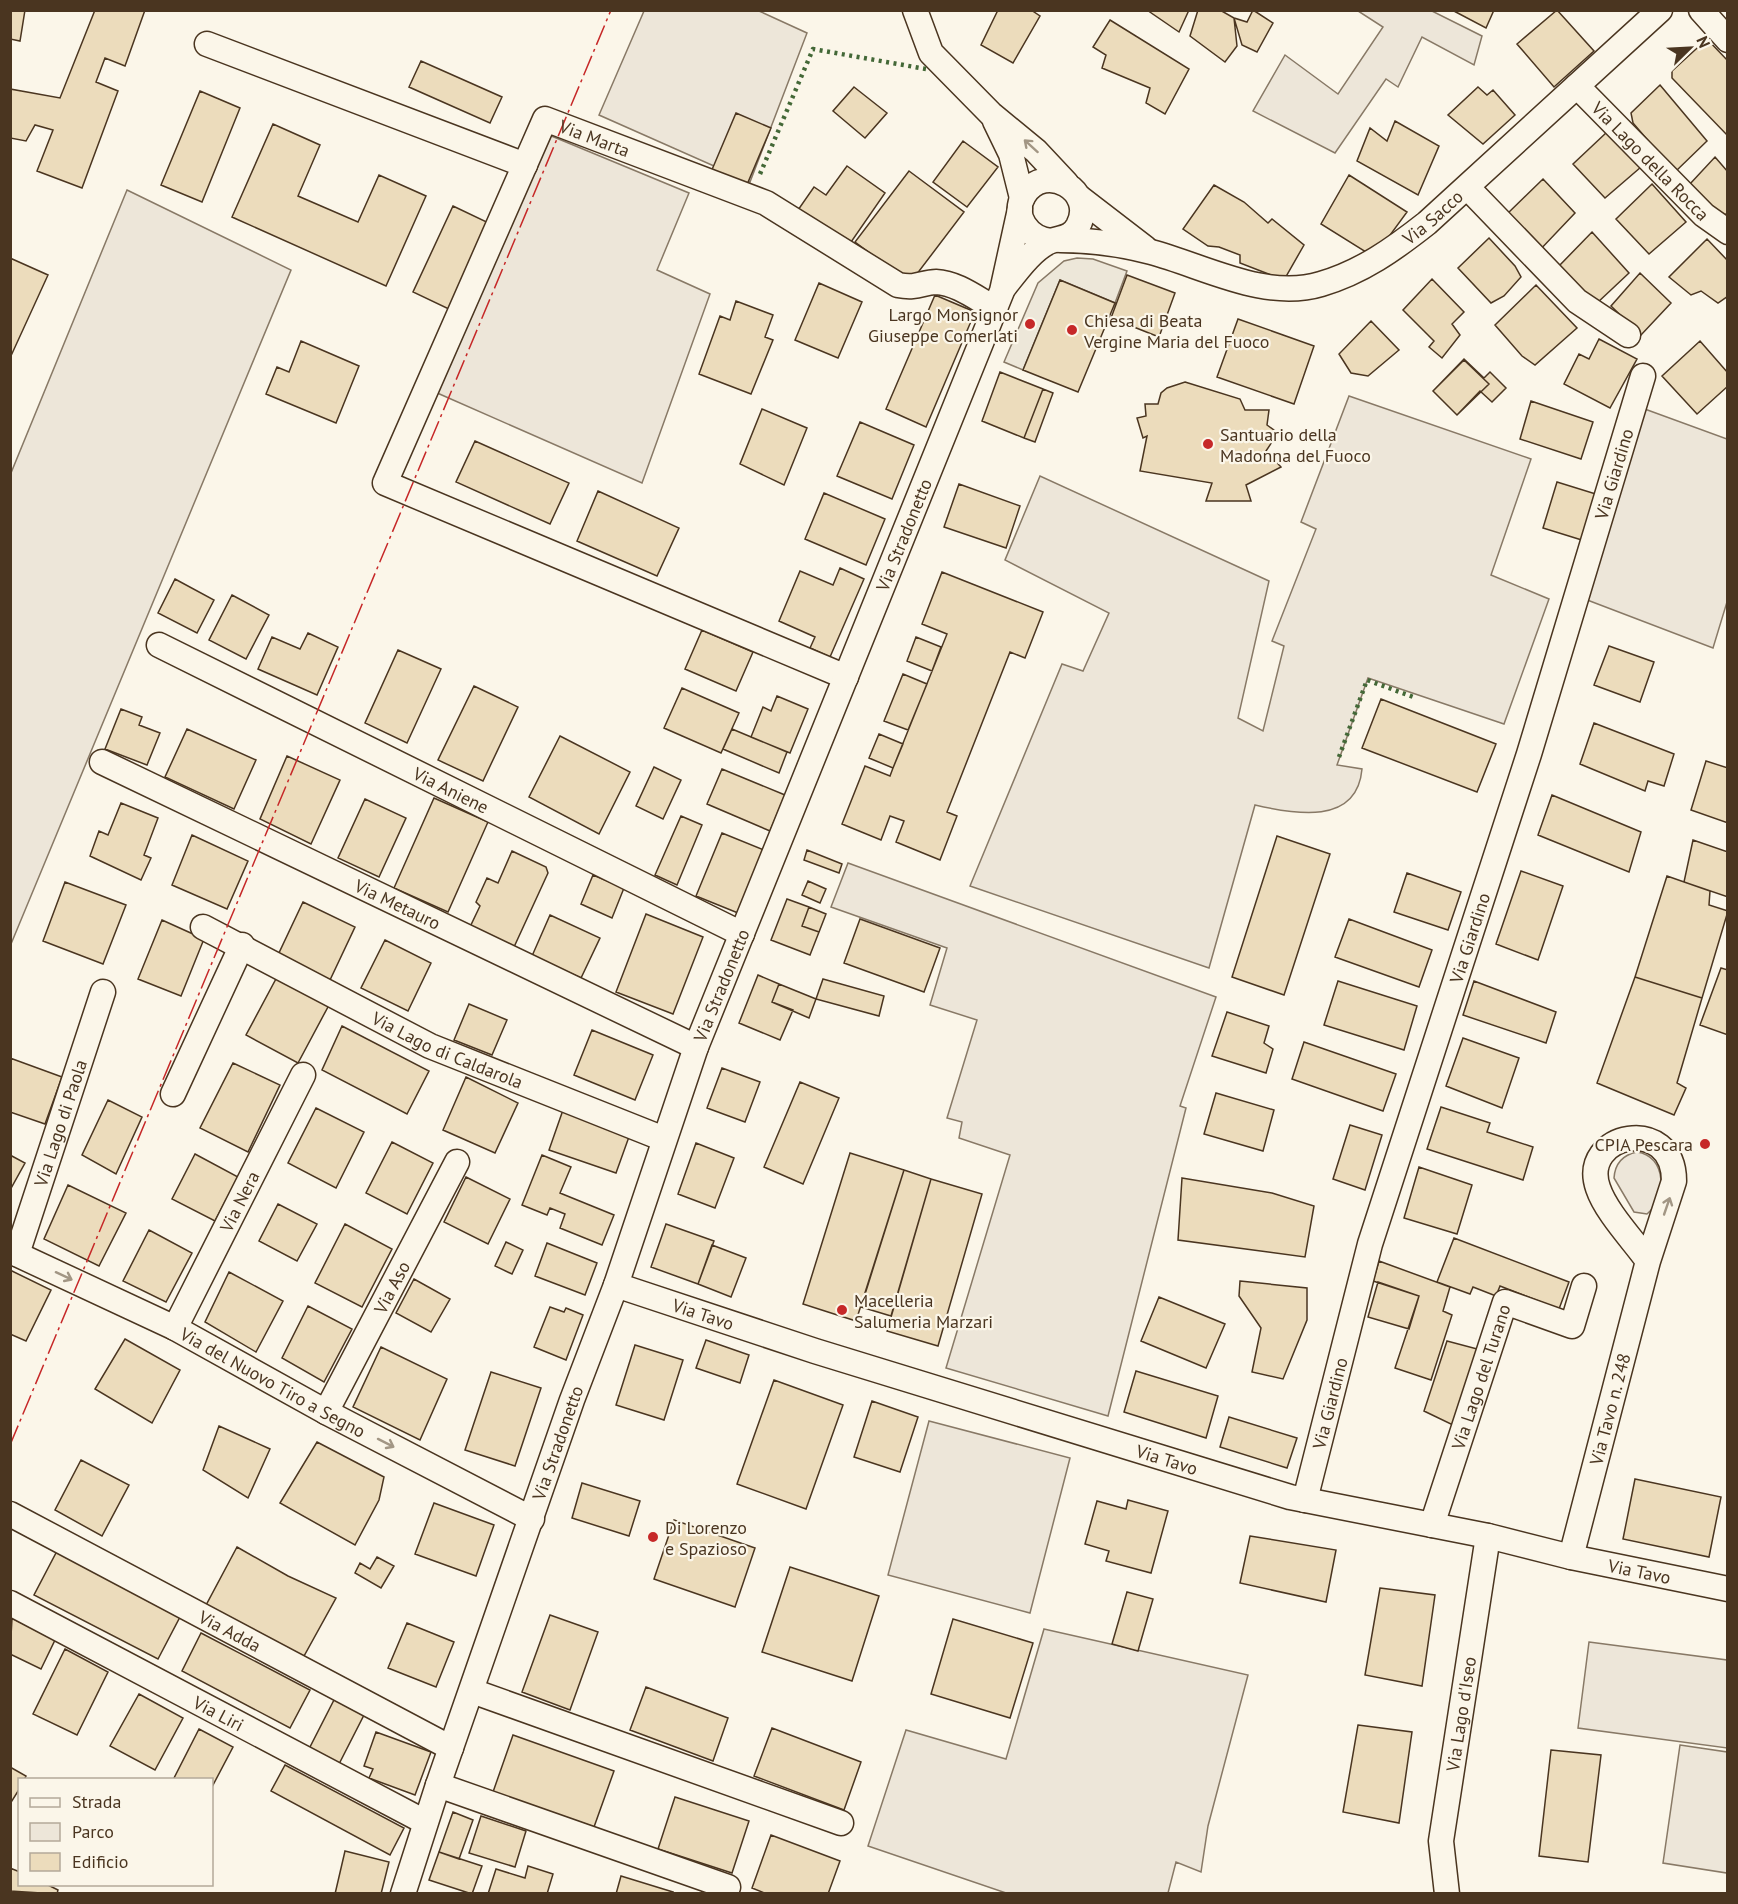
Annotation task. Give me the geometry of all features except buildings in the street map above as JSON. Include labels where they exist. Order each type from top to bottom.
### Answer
[{"type":"street","name":"Via Stradonetto","points":[[915,10],[932,53],[991,114],[1030,146],[1073,191]]},
{"type":"street","name":"Via Sacco","points":[[1056,241],[1106,243],[1149,252],[1253,284],[1285,288],[1320,285],[1387,255],[1468,188],[1660,10]]},
{"type":"street","points":[[1701,10],[1728,40]]},
{"type":"street","points":[[207,44],[525,165],[385,483],[846,677]]},
{"type":"street","name":"Via Lago della Rocca","points":[[1577,86],[1704,215],[1728,232]]},
{"type":"street","name":"Via Stradonetto","points":[[404,1893],[425,1822],[572,1400],[616,1285],[696,1047],[998,299],[1021,203],[1011,154],[991,114]]},
{"type":"street","name":"Via Marta","points":[[525,165],[545,119],[766,203],[898,285],[913,288],[935,282],[998,299]]},
{"type":"street","points":[[1054,179],[1073,191],[1082,207],[1079,224],[1068,237],[1056,241],[1035,237],[1029,232],[1021,218],[1021,203],[1030,188],[1041,181],[1054,179]]},
{"type":"street","points":[[1468,188],[1577,301],[1628,335]]},
{"type":"street","name":"Via Sacco","points":[[1073,191],[1149,252]]},
{"type":"street","name":"Via Stradonetto","points":[[998,299],[1024,263],[1056,241]]},
{"type":"street","name":"Via Giardino","points":[[1305,1500],[1370,1244],[1529,754],[1643,376]]},
{"type":"street","name":"Via Aniene","points":[[159,645],[742,934]]},
{"type":"street","name":"Via Metauro","points":[[102,762],[696,1047]]},
{"type":"street","name":"Via Lago di Caldarola","points":[[203,927],[242,945],[430,1046],[664,1139]]},
{"type":"street","points":[[173,1094],[242,945]]},
{"type":"street","name":"Via Lago di Paola","points":[[14,1252],[103,992]]},
{"type":"street","name":"Via Nera","points":[[175,1328],[303,1075]]},
{"type":"street","name":"Via Tavo n. 248","points":[[1571,1557],[1647,1261],[1670,1198],[1674,1171],[1666,1153],[1659,1146],[1650,1141],[1632,1137],[1614,1143],[1606,1150],[1597,1170],[1596,1180],[1604,1199],[1647,1261]]},
{"type":"street","name":"Via Aso","points":[[326,1412],[457,1162]]},
{"type":"street","name":"Via del Nuovo Tiro a Segno","points":[[14,1252],[175,1328],[326,1412],[532,1519]]},
{"type":"street","name":"Via Tavo","points":[[616,1285],[814,1351],[1305,1500],[1488,1536],[1571,1557],[1728,1589]]},
{"type":"street","name":"Via Lago del Turano","points":[[1432,1525],[1505,1302],[1572,1326],[1584,1286]]},
{"type":"street","name":"Via Adda","points":[[10,1514],[451,1748]]},
{"type":"street","name":"Via Lago d'Iseo","points":[[1447,1893],[1441,1841],[1488,1536]]},
{"type":"street","name":"Via Liri","points":[[10,1603],[425,1822]]},
{"type":"street","points":[[472,1691],[841,1823]]},
{"type":"street","points":[[438,1785],[728,1887]]},
{"type":"green space","points":[[644,11],[759,11],[807,33],[750,182],[599,115]]},
{"type":"green space","points":[[1358,11],[1432,11],[1482,36],[1474,65],[1422,37],[1398,87],[1386,79],[1335,153],[1253,111],[1285,55],[1338,94],[1383,27]]},
{"type":"green space","points":[[549,135],[689,193],[657,270],[710,294],[642,483],[435,392]]},
{"type":"green space","points":[[127,190],[291,270],[11,944],[11,473]]},
{"type":"green space","points":[[1349,396],[1531,459],[1491,575],[1549,599],[1504,724],[1368,678],[1337,765],[1362,769],[1358,787],[1349,800],[1336,808],[1321,812],[1305,813],[1255,805],[1209,968],[970,886],[1062,664],[1083,671],[1109,613],[1005,560],[1040,476],[1269,581],[1238,718],[1263,731],[1284,646],[1272,641],[1316,529],[1301,522]]},
{"type":"green space","points":[[1642,408],[1727,439],[1727,602],[1713,648],[1582,598]]},
{"type":"green space","points":[[848,863],[1216,997],[1180,1106],[1186,1108],[1108,1416],[946,1368],[1010,1155],[959,1138],[962,1122],[947,1118],[977,1020],[930,1005],[947,948],[831,907]]},
{"type":"green space","points":[[1637,1152],[1647,1155],[1654,1161],[1661,1178],[1658,1198],[1654,1207],[1647,1214],[1634,1212],[1614,1178],[1620,1161],[1627,1155]]},
{"type":"green space","points":[[929,1421],[1070,1458],[1030,1613],[888,1575]]},
{"type":"green space","points":[[1044,1629],[1248,1675],[1208,1826],[1201,1872],[1176,1862],[1168,1893],[1006,1893],[868,1846],[906,1730],[1006,1759]]},
{"type":"green space","points":[[1589,1642],[1727,1660],[1727,1748],[1578,1728]]},
{"type":"green space","points":[[1680,1745],[1727,1752],[1727,1873],[1663,1863]]},
{"type":"shaded area","name":"Largo Monsignor Giuseppe Comerlati","points":[[1077,258],[1093,259],[1127,271],[1115,303],[1060,280],[1023,370],[1004,362],[1038,283],[1064,261]]},
{"type":"hedge","points":[[760,174],[813,49],[926,69]]},
{"type":"hedge","points":[[1339,757],[1367,680],[1416,698]]},
{"type":"power","points":[[10,1445],[611,10]]},
{"type":"place","name":"Largo Monsignor Giuseppe Comerlati","points":[[1030,324]]},
{"type":"place","name":"Chiesa di Beata Vergine Maria del Fuoco","points":[[1072,330]]},
{"type":"place","name":"Santuario della Madonna del Fuoco","points":[[1208,444]]},
{"type":"place","name":"CPIA Pescara","points":[[1705,1144]]},
{"type":"place","name":"Macelleria Salumeria Marzari","points":[[842,1310]]},
{"type":"place","name":"Di Lorenzo e Spazioso","points":[[653,1537]]}]
